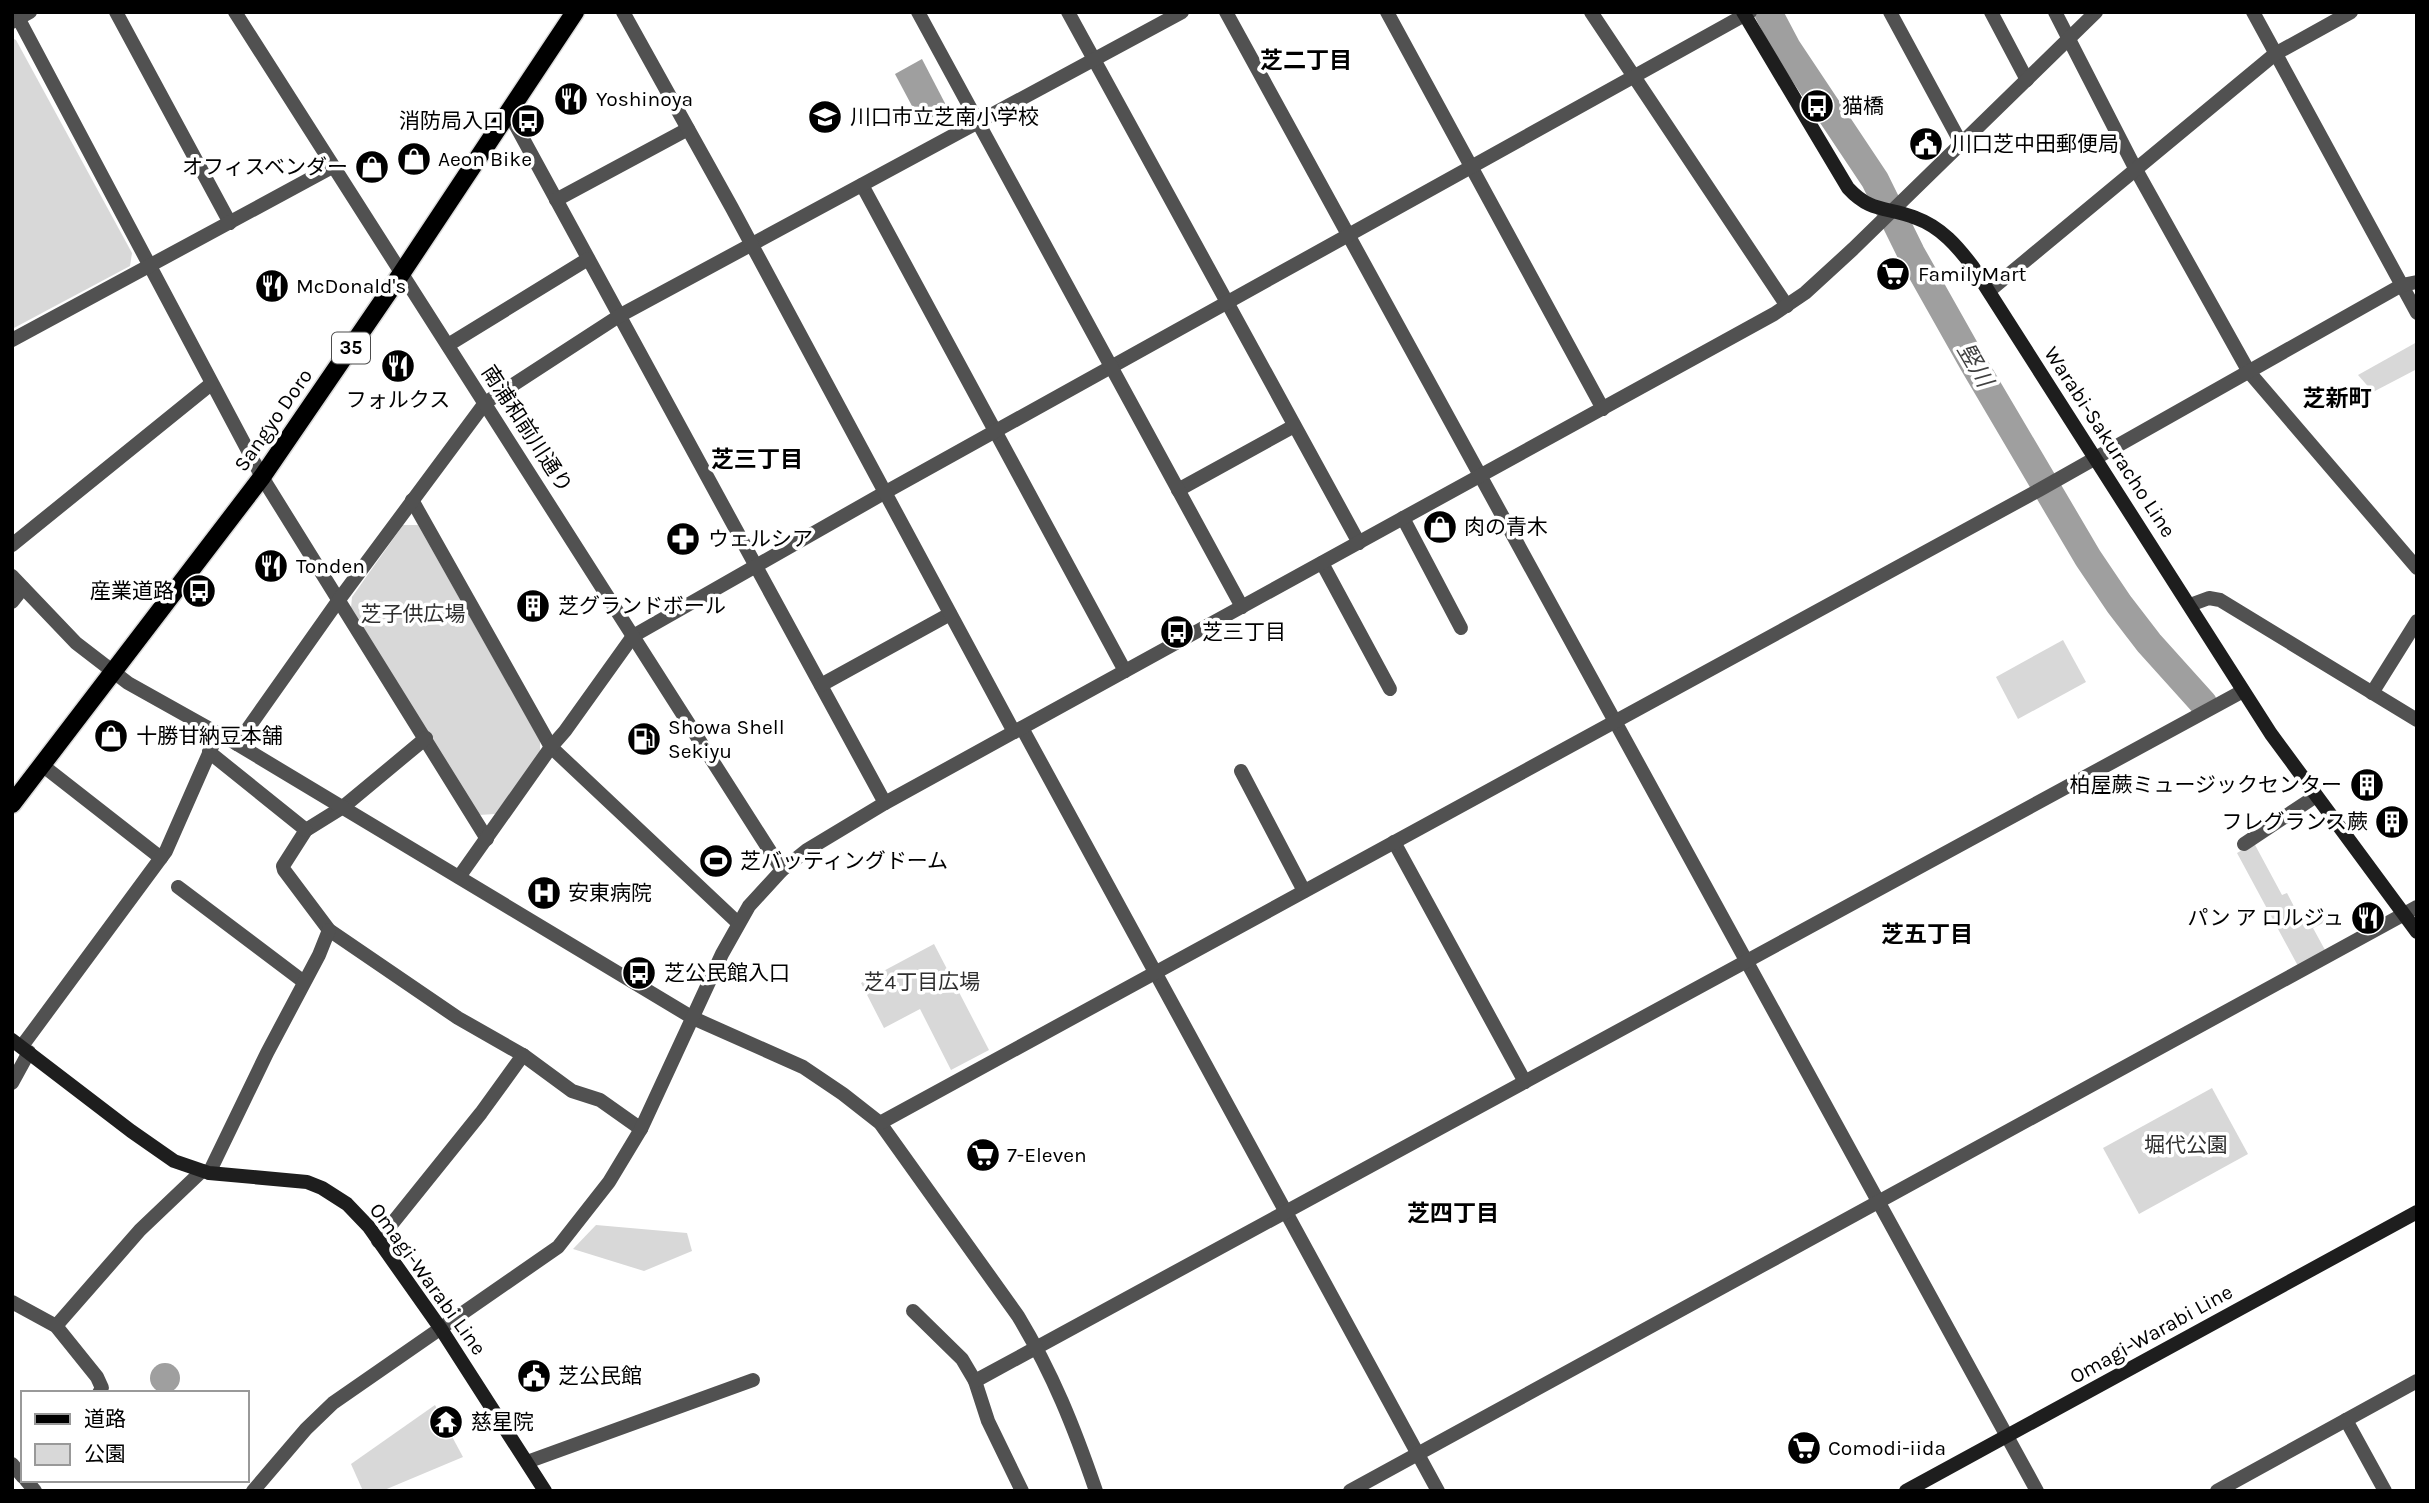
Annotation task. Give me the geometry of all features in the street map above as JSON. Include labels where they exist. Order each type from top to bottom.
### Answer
[{"type":"main road","name":"Sangyo Doro","points":[[12,804],[262,477],[575,12]]},
{"type":"main road","name":"Warabi-Sakuracho Line","points":[[1746,13],[1848,188],[1866,205],[1918,219],[1946,236],[1960,250],[1989,290],[2243,691],[2316,796],[2417,932]]},
{"type":"main road","name":"Omagi-Warabi Line","points":[[21,1046],[162,1153],[205,1172],[289,1179],[322,1188],[353,1209],[441,1329],[545,1491]]},
{"type":"main road","name":"Omagi-Warabi Line","points":[[1906,1491],[2417,1212]]},
{"type":"street","points":[[116,12],[230,223]]},
{"type":"street","name":"南浦和前川通り","points":[[234,12],[782,870]]},
{"type":"street","points":[[623,12],[950,614],[1155,973],[1438,1491]]},
{"type":"street","points":[[918,12],[1242,607]]},
{"type":"street","points":[[1068,12],[1359,543]]},
{"type":"street","points":[[237,744],[338,601],[485,403],[619,316],[1182,12]]},
{"type":"street","points":[[1226,12],[2038,1491]]},
{"type":"street","points":[[1387,12],[1603,409]]},
{"type":"street","points":[[1591,12],[1787,306]]},
{"type":"street","points":[[1890,12],[1962,145]]},
{"type":"street","points":[[1990,12],[2027,80]]},
{"type":"street","points":[[2055,12],[2135,168],[2249,372],[2417,568]]},
{"type":"street","points":[[253,1491],[306,1429],[333,1403],[558,1247],[609,1182],[641,1129],[738,923],[763,888],[782,870],[821,841],[885,803],[1787,306],[1816,284],[2096,12]]},
{"type":"street","points":[[2253,12],[2410,284],[2417,313]]},
{"type":"street","points":[[1989,290],[2275,54],[2351,12]]},
{"type":"street","points":[[459,877],[633,636],[884,493],[1746,13]]},
{"type":"street","points":[[19,16],[262,477],[487,839]]},
{"type":"street","points":[[509,113],[885,803]]},
{"type":"street","points":[[556,200],[688,129]]},
{"type":"street","points":[[12,340],[332,167]]},
{"type":"street","points":[[862,185],[1125,671]]},
{"type":"street","points":[[448,345],[588,258]]},
{"type":"street","points":[[880,1123],[2410,284]]},
{"type":"street","points":[[12,545],[211,384]]},
{"type":"street","points":[[1178,490],[1294,426]]},
{"type":"street","points":[[412,500],[551,747],[738,923]]},
{"type":"street","points":[[1403,518],[1461,628]]},
{"type":"street","points":[[1322,563],[1390,689]]},
{"type":"street","points":[[12,576],[76,643],[113,673],[343,807],[692,1018],[803,1067],[880,1123],[1018,1316],[1037,1348],[1058,1389],[1096,1491]]},
{"type":"street","points":[[12,602],[23,587]]},
{"type":"street","points":[[2190,604],[2209,598],[2220,600],[2417,720]]},
{"type":"street","points":[[821,685],[950,614]]},
{"type":"street","points":[[2372,693],[2417,621]]},
{"type":"street","points":[[975,1381],[2243,691]]},
{"type":"street","points":[[12,1083],[21,1046],[160,858],[218,733]]},
{"type":"street","points":[[426,738],[343,807],[306,830],[283,866],[284,870],[329,930],[458,1018],[523,1055],[572,1091],[600,1100],[641,1129]]},
{"type":"street","points":[[209,752],[306,830]]},
{"type":"street","points":[[42,765],[160,858]]},
{"type":"street","points":[[1241,771],[1304,891]]},
{"type":"street","points":[[2244,844],[2316,796]]},
{"type":"street","points":[[1394,842],[1525,1082]]},
{"type":"street","points":[[178,887],[304,982]]},
{"type":"street","points":[[1350,1491],[2417,906]]},
{"type":"street","points":[[56,1326],[140,1230],[205,1172],[319,955],[329,930]]},
{"type":"street","points":[[378,1241],[481,1113],[523,1055]]},
{"type":"street","points":[[12,1302],[56,1326],[97,1377],[102,1388],[100,1391]]},
{"type":"street","points":[[913,1311],[962,1359],[975,1381],[988,1421],[1022,1491]]},
{"type":"street","points":[[527,1462],[753,1380]]},
{"type":"street","points":[[2217,1491],[2417,1381]]},
{"type":"street","points":[[2346,1420],[2385,1491]]},
{"type":"green space","points":[[12,38],[16,40],[132,253],[130,266],[12,329]]},
{"type":"green space","points":[[2417,342],[2417,369],[2373,392],[2358,375]]},
{"type":"green space","name":"芝子供広場","points":[[403,525],[418,525],[540,741],[540,753],[495,814],[479,815],[351,608],[352,597]]},
{"type":"green space","points":[[2063,640],[2086,682],[2018,719],[1996,677]]},
{"type":"green space","points":[[2254,843],[2282,895],[2287,893],[2300,918],[2318,909],[2325,922],[2313,928],[2325,950],[2298,966],[2237,853]]},
{"type":"green space","name":"芝4丁目広場","points":[[934,944],[989,1050],[951,1070],[920,1009],[884,1028],[861,983]]},
{"type":"green space","name":"堀代公園","points":[[2212,1088],[2248,1154],[2139,1214],[2103,1148]]},
{"type":"green space","points":[[596,1225],[687,1233],[692,1251],[644,1271],[573,1249]]},
{"type":"green space","points":[[435,1405],[463,1457],[382,1491],[363,1491],[351,1464]]},
{"type":"shaded area","points":[[922,59],[948,109],[921,123],[895,74]]},
{"type":"shaded area","points":[[159,1364],[171,1364],[179,1372],[179,1384],[173,1391],[157,1391],[151,1384],[151,1372]]},
{"type":"waterway","name":"竪川","points":[[1768,12],[1787,48],[1875,180],[1911,253],[2088,558],[2149,643],[2203,703]]},
{"type":"place","name":"Yoshinoya","points":[[571,99]]},
{"type":"place","name":"猫橋","points":[[1817,106]]},
{"type":"place","name":"川口市立芝南小学校","points":[[825,117]]},
{"type":"place","name":"消防局入口","points":[[528,121]]},
{"type":"place","name":"川口芝中田郵便局","points":[[1926,144]]},
{"type":"place","name":"Aeon Bike","points":[[414,159]]},
{"type":"place","name":"オフィスベンダー","points":[[372,167]]},
{"type":"place","name":"FamilyMart","points":[[1893,274]]},
{"type":"place","name":"McDonald's","points":[[272,286]]},
{"type":"place","name":"フォルクス","points":[[398,366]]},
{"type":"place","name":"肉の青木","points":[[1440,527]]},
{"type":"place","name":"ウェルシア","points":[[683,539]]},
{"type":"place","name":"Tonden","points":[[271,566]]},
{"type":"place","name":"産業道路","points":[[199,591]]},
{"type":"place","name":"芝グランドボール","points":[[533,606]]},
{"type":"place","name":"芝三丁目","points":[[1177,632]]},
{"type":"place","name":"十勝甘納豆本舗","points":[[111,736]]},
{"type":"place","name":"Showa Shell Sekiyu","points":[[644,739]]},
{"type":"place","name":"柏屋蕨ミュージックセンター","points":[[2367,785]]},
{"type":"place","name":"フレグランス蕨","points":[[2392,822]]},
{"type":"place","name":"芝バッティングドーム","points":[[716,861]]},
{"type":"place","name":"安東病院","points":[[544,893]]},
{"type":"place","name":"パン ア ロルジュ","points":[[2368,918]]},
{"type":"place","name":"芝公民館入口","points":[[639,973]]},
{"type":"place","name":"7-Eleven","points":[[983,1155]]},
{"type":"place","name":"芝公民館","points":[[534,1376]]},
{"type":"place","name":"慈星院","points":[[446,1422]]},
{"type":"place","name":"Comodi-iida","points":[[1804,1448]]},
{"type":"district","name":"芝二丁目","points":[[1306,60]]},
{"type":"district","name":"芝新町","points":[[2337,398]]},
{"type":"district","name":"芝三丁目","points":[[757,459]]},
{"type":"district","name":"芝五丁目","points":[[1927,934]]},
{"type":"district","name":"芝四丁目","points":[[1453,1213]]}]
